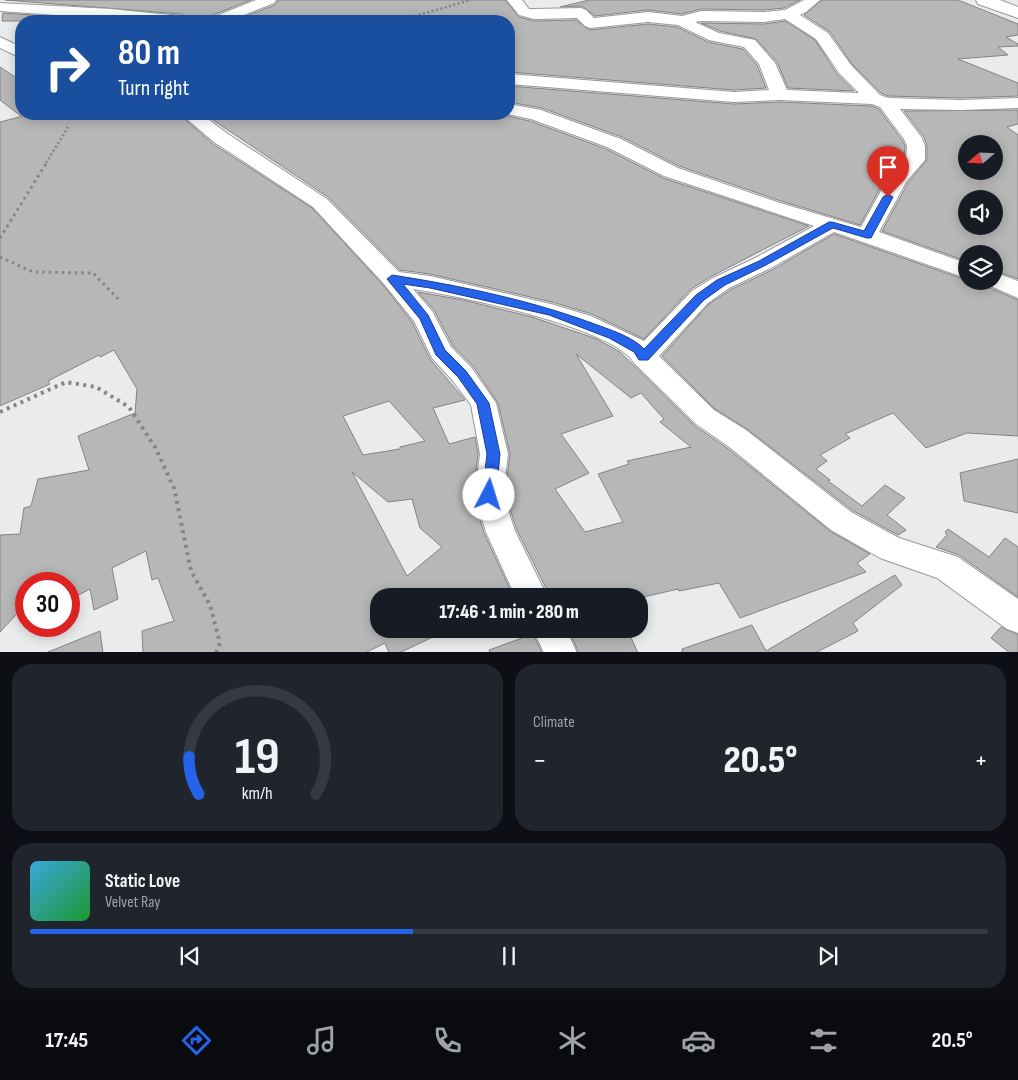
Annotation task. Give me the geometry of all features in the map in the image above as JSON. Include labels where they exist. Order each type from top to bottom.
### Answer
[{"type":"highway","points":[[984,0],[1018,13]]},
{"type":"highway","points":[[1003,0],[1018,6]]},
{"type":"street","points":[[231,15],[269,0]]},
{"type":"street","points":[[514,0],[524,12],[534,14],[581,13],[590,23],[648,17],[682,21],[701,16],[764,17],[788,14],[801,9],[813,0]]},
{"type":"street","points":[[0,6],[121,15]]},
{"type":"street","points":[[788,14],[822,36],[845,69],[880,101],[913,138],[916,146],[915,160],[898,180],[867,235]]},
{"type":"street","points":[[682,21],[715,37],[750,43],[768,63],[780,96]]},
{"type":"street","points":[[0,42],[15,50]]},
{"type":"street","points":[[515,79],[734,97],[780,96],[961,105],[1018,103]]},
{"type":"street","points":[[515,110],[535,114],[614,143],[671,172],[770,206],[867,235],[958,268]]},
{"type":"street","points":[[198,120],[221,138],[320,204],[392,279],[424,317],[441,352],[462,374],[483,403],[494,454],[489,495],[501,532],[527,588]]},
{"type":"street","points":[[644,357],[700,298],[721,282],[763,263],[832,225]]},
{"type":"street","points":[[392,279],[430,284],[551,312],[613,335],[638,349],[706,417],[738,438],[841,521],[891,549],[947,567],[1018,618]]},
{"type":"street","points":[[1003,283],[1018,290]]},
{"type":"street","points":[[554,638],[561,652]]},
{"type":"path","points":[[418,15],[471,0]]},
{"type":"path","points":[[0,238],[68,127]]},
{"type":"path","points":[[0,257],[33,272],[93,272],[121,302]]},
{"type":"path","points":[[0,412],[66,382],[96,387],[129,407],[155,446],[174,488],[191,572],[210,605],[220,642],[216,652]]},
{"type":"building","points":[[5,0],[251,0],[213,15]]},
{"type":"building","points":[[278,0],[505,0],[519,17],[534,21],[576,20],[589,30],[648,24],[677,27],[708,42],[743,49],[757,65],[766,88],[734,90],[515,72],[515,15],[249,15],[275,5]]},
{"type":"building","points":[[589,0],[800,0],[784,8],[764,10],[701,9],[682,14],[648,10],[595,16],[582,6],[560,7]]},
{"type":"building","points":[[822,0],[958,0],[1018,24],[1018,35],[1006,37],[1018,44],[1018,46],[998,47],[1008,55],[958,59],[1018,83],[1018,96],[961,98],[888,96],[881,93],[852,64],[830,32],[804,15]]},
{"type":"building","points":[[3,13],[31,15],[15,15],[15,21],[2,21]]},
{"type":"building","points":[[785,21],[815,40],[837,74],[854,91],[788,88],[777,62],[756,39],[720,31],[701,23],[764,24]]},
{"type":"building","points":[[0,67],[15,77],[15,111],[0,100]]},
{"type":"building","points":[[515,86],[734,104],[780,102],[872,106],[879,109],[902,140],[905,146],[904,158],[885,179],[860,225],[778,200],[679,166],[622,137],[542,108],[515,103]]},
{"type":"building","points":[[1018,110],[1018,124],[1007,127],[1018,135],[1018,279],[1003,273],[1003,245],[958,245],[958,258],[882,231],[908,183],[927,160],[927,146],[924,137],[904,111]]},
{"type":"building","points":[[15,118],[15,120],[186,120],[213,144],[312,208],[383,285],[412,322],[430,359],[465,400],[433,408],[449,444],[475,437],[478,454],[473,496],[484,533],[509,588],[370,588],[370,638],[431,638],[401,652],[389,652],[385,643],[367,652],[143,652],[142,631],[174,621],[158,578],[152,580],[146,551],[112,568],[118,599],[94,610],[90,589],[80,594],[80,572],[15,572],[15,616],[0,632],[0,535],[20,534],[24,508],[31,506],[38,479],[89,470],[78,436],[135,413],[137,389],[114,350],[100,357],[99,355],[48,381],[50,384],[0,406],[0,122]],"holes":[[[389,401],[425,441],[400,447],[400,449],[363,455],[343,416]],[[352,472],[388,502],[412,499],[420,528],[442,547],[407,576]]]},
{"type":"building","points":[[515,118],[530,121],[606,149],[663,178],[809,226],[712,276],[691,289],[644,339],[592,314],[552,302],[430,274],[400,270],[328,197],[213,120],[515,120]]},
{"type":"building","points":[[834,234],[958,277],[958,290],[994,290],[1018,300],[1018,436],[967,433],[926,448],[893,413],[845,434],[850,438],[820,455],[827,461],[816,469],[830,480],[828,481],[862,506],[885,485],[905,498],[887,515],[906,530],[898,535],[852,510],[747,429],[715,409],[662,356],[709,304],[730,290],[772,270]]},
{"type":"building","points":[[418,292],[463,300],[532,317],[597,339],[620,352],[695,426],[727,448],[830,531],[870,554],[857,563],[866,572],[740,618],[719,583],[648,596],[648,588],[546,588],[517,530],[505,495],[510,454],[498,403],[473,366],[453,346],[434,310]],"holes":[[[576,354],[631,398],[641,393],[664,419],[660,422],[691,447],[627,461],[629,464],[598,474],[623,522],[585,532],[555,489],[589,473],[561,434],[613,416]]]},
{"type":"building","points":[[1018,459],[1018,513],[964,501],[960,473]]},
{"type":"building","points":[[948,529],[989,557],[1005,538],[1018,547],[1018,597],[959,555],[936,547],[947,535],[945,532]]},
{"type":"building","points":[[895,575],[902,585],[853,623],[858,631],[817,652],[682,652],[682,649],[752,625],[766,651]]},
{"type":"building","points":[[1001,627],[1018,635],[1018,652],[1009,652],[991,638]]},
{"type":"building","points":[[100,631],[103,652],[48,652]]},
{"type":"building","points":[[522,638],[535,638],[542,652],[490,652],[489,650]]},
{"type":"building","points":[[572,638],[631,638],[638,652],[579,652]]},
{"type":"route","points":[[489,495],[494,454],[483,403],[462,374],[441,352],[424,317],[392,279],[430,284],[551,312],[583,322],[613,335],[638,349],[644,357],[700,298],[721,282],[763,263],[832,225],[867,235],[888,197]]}]
